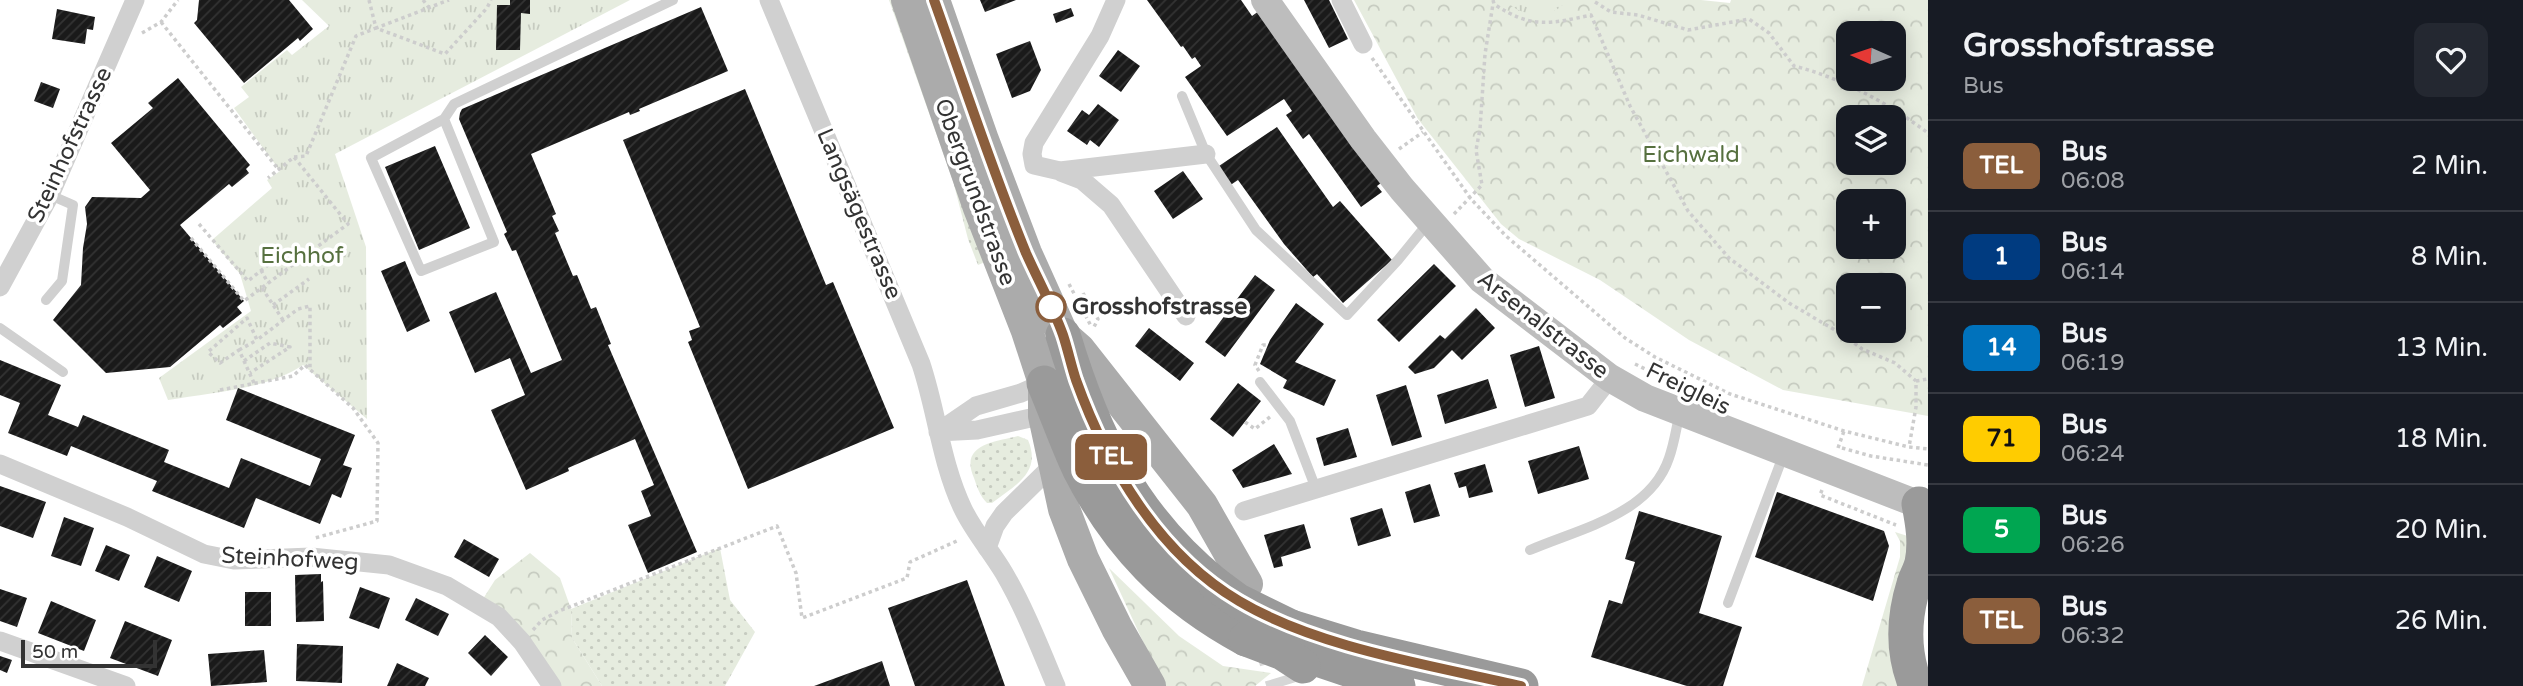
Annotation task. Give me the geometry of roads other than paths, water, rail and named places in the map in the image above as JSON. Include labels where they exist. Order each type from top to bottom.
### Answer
[{"type":"highway","points":[[1063,335],[1076,380],[1098,434],[1124,481],[1162,536],[1187,561],[1231,584],[1238,601],[1305,666]]},
{"type":"highway","points":[[1050,407],[1105,514],[1121,537],[1165,584],[1217,623],[1246,639],[1305,666],[1372,684]]},
{"type":"highway","points":[[1916,686],[1906,655],[1905,623],[1914,584],[1925,563],[1924,533],[1917,513]]},
{"type":"highway","points":[[1305,666],[1356,647],[1521,686]]},
{"type":"main road","name":"Obergrundstrasse","points":[[907,0],[979,208],[1027,331],[1050,407],[1054,465],[1064,509],[1089,571],[1150,686]]},
{"type":"main road","name":"Obergrundstrasse","points":[[934,0],[989,158],[1026,253],[1063,335]]},
{"type":"main road","points":[[1050,407],[1052,377],[1060,363],[1063,335]]},
{"type":"main road","points":[[1063,335],[1079,349],[1196,497],[1219,531],[1231,584]]},
{"type":"street","name":"Steinhofstrasse","points":[[0,287],[50,195],[135,0]]},
{"type":"street","name":"Langsägestrasse","points":[[769,0],[921,364],[931,393],[946,465],[963,509],[1015,593],[1056,686]]},
{"type":"street","points":[[1116,0],[1100,36],[1034,143],[1034,166],[1082,180],[1111,205],[1186,316]]},
{"type":"street","name":"Arsenalstrasse","points":[[1265,0],[1363,139],[1439,220],[1482,279],[1620,370],[1645,398],[1785,452],[1917,513]]},
{"type":"street","points":[[1341,0],[1363,44]]},
{"type":"street","points":[[1060,172],[1206,154]]},
{"type":"street","points":[[1244,511],[1588,405],[1620,370]]},
{"type":"street","points":[[938,432],[976,406],[1021,393],[1050,407]]},
{"type":"street","points":[[938,432],[977,430],[1050,407]]},
{"type":"street","name":"Steinhofweg","points":[[0,464],[127,517],[204,554],[234,560],[311,557],[389,565],[447,586],[499,617],[522,642],[552,686]]},
{"type":"street","points":[[987,548],[995,526],[1004,513],[1054,465]]},
{"type":"street","points":[[0,641],[126,686]]},
{"type":"lane","points":[[444,119],[494,242],[421,271],[371,158],[444,119],[454,104],[673,0]]},
{"type":"lane","points":[[1182,96],[1206,154],[1256,230],[1347,314],[1439,220]]},
{"type":"lane","points":[[46,300],[62,281],[73,205],[50,195]]},
{"type":"lane","points":[[0,330],[62,372]]},
{"type":"lane","points":[[1260,382],[1290,421],[1316,489]]},
{"type":"lane","points":[[1530,550],[1599,525],[1632,505],[1659,478],[1669,459],[1680,412]]},
{"type":"lane","points":[[1728,603],[1785,452]]},
{"type":"lane","points":[[1064,509],[1069,553],[1073,564]]},
{"type":"tunnel","points":[[1266,631],[1283,686]]},
{"type":"place","name":"Grosshofstrasse","points":[[1051,307]]},
{"type":"park label","name":"Eichwald","points":[[1691,155]]},
{"type":"park label","name":"Eichhof","points":[[302,256]]}]
